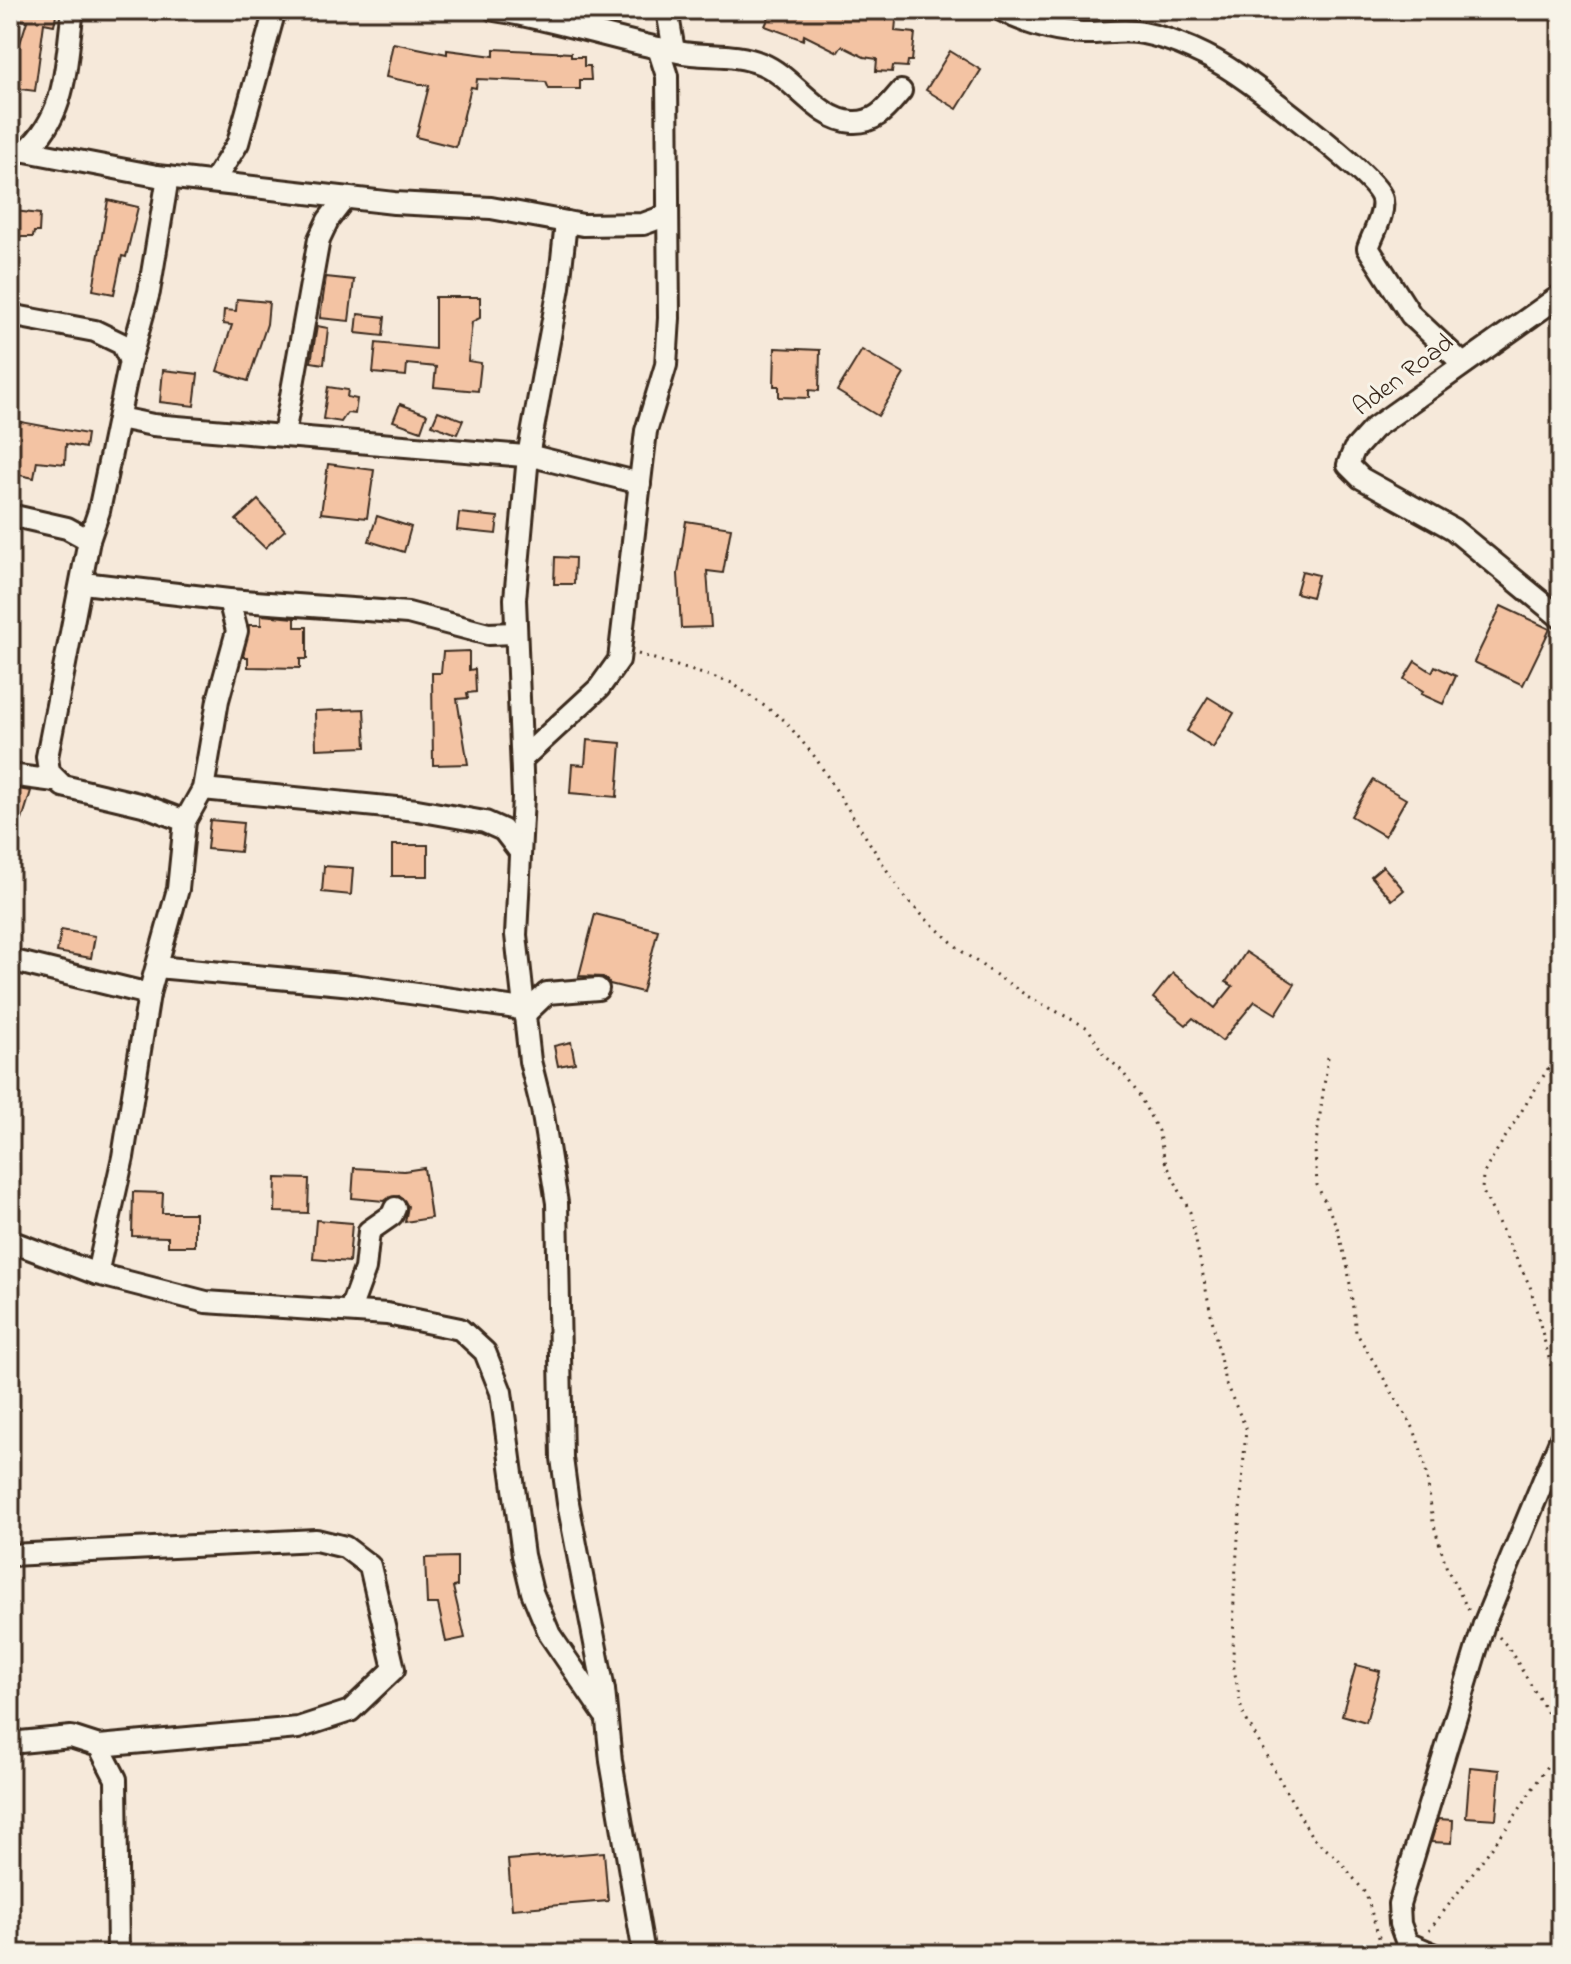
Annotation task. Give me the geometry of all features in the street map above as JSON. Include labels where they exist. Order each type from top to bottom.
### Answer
[{"type":"street","points":[[18,149],[46,133],[54,115],[63,86],[73,10]]},
{"type":"street","points":[[214,181],[238,143],[275,10]]},
{"type":"street","points":[[494,10],[666,50],[720,54],[761,64],[785,78],[826,113],[852,122],[870,121],[881,114],[901,91]]},
{"type":"street","points":[[578,28],[596,10]]},
{"type":"street","points":[[522,759],[599,688],[619,660],[646,431],[666,365],[667,10]]},
{"type":"street","points":[[1001,10],[1042,27],[1081,33],[1144,33],[1201,54],[1238,74],[1367,176],[1380,194],[1383,205],[1368,248],[1411,315],[1463,364]]},
{"type":"street","points":[[18,149],[168,177],[345,198],[491,208],[566,222],[618,226],[643,224],[668,215]]},
{"type":"street","points":[[168,177],[149,292],[130,361],[99,511],[89,540],[83,583],[49,738],[49,772],[63,786],[143,805],[185,821]]},
{"type":"street","points":[[284,435],[319,239],[328,220],[345,198]]},
{"type":"street","points":[[566,222],[559,287],[528,456],[515,633],[522,759],[516,935],[523,1012],[557,1203],[562,1458],[644,1954]]},
{"type":"street","name":"Aden Road","points":[[1561,295],[1374,428],[1354,450],[1348,469],[1453,529],[1561,618]]},
{"type":"street","points":[[10,315],[95,331],[122,344],[130,361]]},
{"type":"street","points":[[119,418],[153,425],[528,456],[640,483]]},
{"type":"street","points":[[10,515],[67,528],[89,540]]},
{"type":"street","points":[[83,583],[229,600],[408,613],[488,634],[515,633]]},
{"type":"street","points":[[97,1274],[123,1157],[149,994],[178,889],[185,821],[203,789],[218,700],[237,631],[229,600]]},
{"type":"street","points":[[10,775],[55,781]]},
{"type":"street","points":[[203,789],[417,810],[485,822],[503,830],[520,852]]},
{"type":"street","points":[[10,960],[149,994]]},
{"type":"street","points":[[157,967],[353,985],[523,1012],[547,993],[598,989]]},
{"type":"street","points":[[350,1310],[365,1269],[369,1231],[392,1215],[395,1208]]},
{"type":"street","points":[[10,1241],[97,1274],[206,1302],[350,1310],[427,1320],[460,1329],[485,1352],[501,1392],[523,1555],[532,1592],[550,1635],[606,1717]]},
{"type":"street","points":[[1425,1952],[1407,1943],[1400,1924],[1399,1904],[1484,1624],[1561,1438]]},
{"type":"street","points":[[10,1555],[316,1540],[345,1547],[370,1566],[394,1669],[350,1711],[298,1728],[99,1746],[71,1737],[10,1743]]},
{"type":"street","points":[[99,1746],[116,1779],[118,1954]]},
{"type":"path","points":[[620,651],[698,670],[732,683],[784,720],[815,757],[904,897],[964,953],[1027,996],[1088,1028],[1104,1055],[1122,1071],[1139,1095],[1158,1131],[1165,1161],[1190,1212],[1225,1382],[1246,1428],[1233,1663],[1242,1712],[1312,1837],[1340,1861],[1366,1894],[1384,1954]]},
{"type":"path","points":[[1561,1048],[1491,1160],[1483,1175],[1482,1190],[1530,1286],[1561,1404]]},
{"type":"path","points":[[1328,1057],[1314,1170],[1337,1227],[1348,1269],[1356,1332],[1414,1429],[1425,1463],[1433,1522],[1447,1569],[1466,1609],[1508,1647],[1561,1735]]},
{"type":"path","points":[[1425,1952],[1561,1744]]},
{"type":"building","points":[[10,10],[57,10],[54,25],[44,23],[35,91],[12,88],[14,70],[10,69],[10,52],[17,53],[27,21],[10,18]]},
{"type":"building","points":[[772,10],[897,10],[895,31],[915,33],[912,61],[908,61],[907,67],[893,66],[892,72],[876,71],[877,59],[864,57],[842,46],[838,52],[804,35],[803,40],[765,26]]},
{"type":"building","points":[[393,43],[447,54],[447,50],[494,56],[494,49],[571,53],[571,57],[584,57],[584,66],[590,66],[591,80],[580,80],[580,89],[549,89],[546,82],[477,79],[476,88],[471,87],[456,147],[416,137],[429,86],[386,77]]},
{"type":"building","points":[[950,51],[981,70],[957,109],[926,90]]},
{"type":"building","points":[[108,200],[138,207],[114,294],[93,290]]},
{"type":"building","points":[[14,211],[40,214],[39,232],[34,232],[33,237],[13,237]]},
{"type":"building","points":[[326,277],[354,280],[349,321],[320,318]]},
{"type":"building","points":[[435,297],[480,297],[480,318],[472,322],[468,361],[481,363],[478,391],[434,387],[436,367],[407,364],[406,376],[373,373],[376,343],[435,349]]},
{"type":"building","points":[[237,299],[269,302],[267,324],[248,381],[217,371],[232,325],[223,324],[224,310],[236,311]]},
{"type":"building","points":[[358,314],[385,317],[383,336],[356,333]]},
{"type":"building","points":[[317,326],[328,328],[324,364],[311,362]]},
{"type":"building","points":[[775,348],[820,350],[819,391],[809,390],[809,398],[779,397],[779,386],[774,386]]},
{"type":"building","points":[[862,350],[904,374],[878,416],[837,391]]},
{"type":"building","points":[[163,370],[198,374],[194,406],[160,402]]},
{"type":"building","points":[[328,387],[348,390],[347,397],[357,399],[355,414],[347,413],[341,422],[323,419]]},
{"type":"building","points":[[400,404],[427,414],[421,431],[393,421]]},
{"type":"building","points":[[438,411],[463,420],[457,434],[432,425]]},
{"type":"building","points":[[10,420],[87,434],[85,448],[66,444],[65,464],[37,461],[34,478],[10,473]]},
{"type":"building","points":[[328,464],[374,470],[367,518],[321,513]]},
{"type":"building","points":[[258,500],[285,530],[265,548],[236,520]]},
{"type":"building","points":[[459,513],[498,517],[496,534],[457,530]]},
{"type":"building","points":[[377,516],[411,527],[404,552],[369,541]]},
{"type":"building","points":[[686,521],[731,528],[723,573],[707,571],[711,627],[681,628],[678,574]]},
{"type":"building","points":[[555,557],[575,558],[574,584],[554,584]]},
{"type":"building","points":[[1302,571],[1318,575],[1312,597],[1296,593]]},
{"type":"building","points":[[1501,606],[1550,629],[1523,685],[1474,662]]},
{"type":"building","points":[[261,615],[295,618],[295,627],[307,627],[307,659],[300,659],[300,668],[248,667],[248,657],[243,657],[249,625],[261,625]]},
{"type":"building","points":[[469,651],[469,670],[475,669],[476,692],[467,693],[468,698],[457,699],[468,764],[433,765],[432,673],[441,673],[443,652]]},
{"type":"building","points":[[1415,661],[1432,672],[1435,666],[1456,676],[1443,704],[1421,694],[1423,691],[1404,679]]},
{"type":"building","points":[[1208,697],[1234,713],[1213,748],[1187,731]]},
{"type":"building","points":[[364,709],[366,747],[316,749],[315,711]]},
{"type":"building","points":[[587,740],[621,743],[617,797],[570,793],[572,764],[585,765]]},
{"type":"building","points":[[1373,780],[1406,799],[1385,836],[1351,816]]},
{"type":"building","points":[[10,788],[31,791],[22,820],[10,817]]},
{"type":"building","points":[[210,820],[243,823],[240,852],[207,849]]},
{"type":"building","points":[[392,845],[428,845],[428,876],[392,876]]},
{"type":"building","points":[[324,866],[353,868],[351,895],[322,892]]},
{"type":"building","points":[[1383,866],[1404,890],[1392,900],[1371,876]]},
{"type":"building","points":[[595,914],[658,930],[642,992],[610,984],[603,977],[579,976]]},
{"type":"building","points":[[61,930],[95,936],[91,958],[57,952]]},
{"type":"building","points":[[1246,952],[1295,984],[1276,1014],[1255,1001],[1222,1041],[1193,1018],[1186,1025],[1153,998],[1173,973],[1215,1008],[1233,986],[1226,982]]},
{"type":"building","points":[[571,1042],[575,1063],[558,1066],[554,1046]]},
{"type":"building","points":[[354,1168],[404,1171],[424,1168],[431,1218],[405,1222],[408,1206],[399,1196],[384,1201],[352,1198]]},
{"type":"building","points":[[276,1178],[309,1179],[308,1213],[275,1212]]},
{"type":"building","points":[[133,1192],[163,1193],[162,1213],[195,1213],[195,1246],[168,1246],[168,1237],[132,1236]]},
{"type":"building","points":[[316,1220],[352,1223],[349,1262],[313,1259]]},
{"type":"building","points":[[457,1557],[457,1586],[453,1587],[465,1638],[446,1642],[438,1604],[427,1604],[425,1558]]},
{"type":"building","points":[[1356,1665],[1380,1671],[1366,1722],[1342,1715]]},
{"type":"building","points":[[1470,1767],[1500,1770],[1496,1819],[1466,1817]]},
{"type":"building","points":[[1438,1819],[1453,1820],[1452,1843],[1431,1842]]},
{"type":"building","points":[[604,1852],[608,1901],[512,1909],[508,1860]]}]
